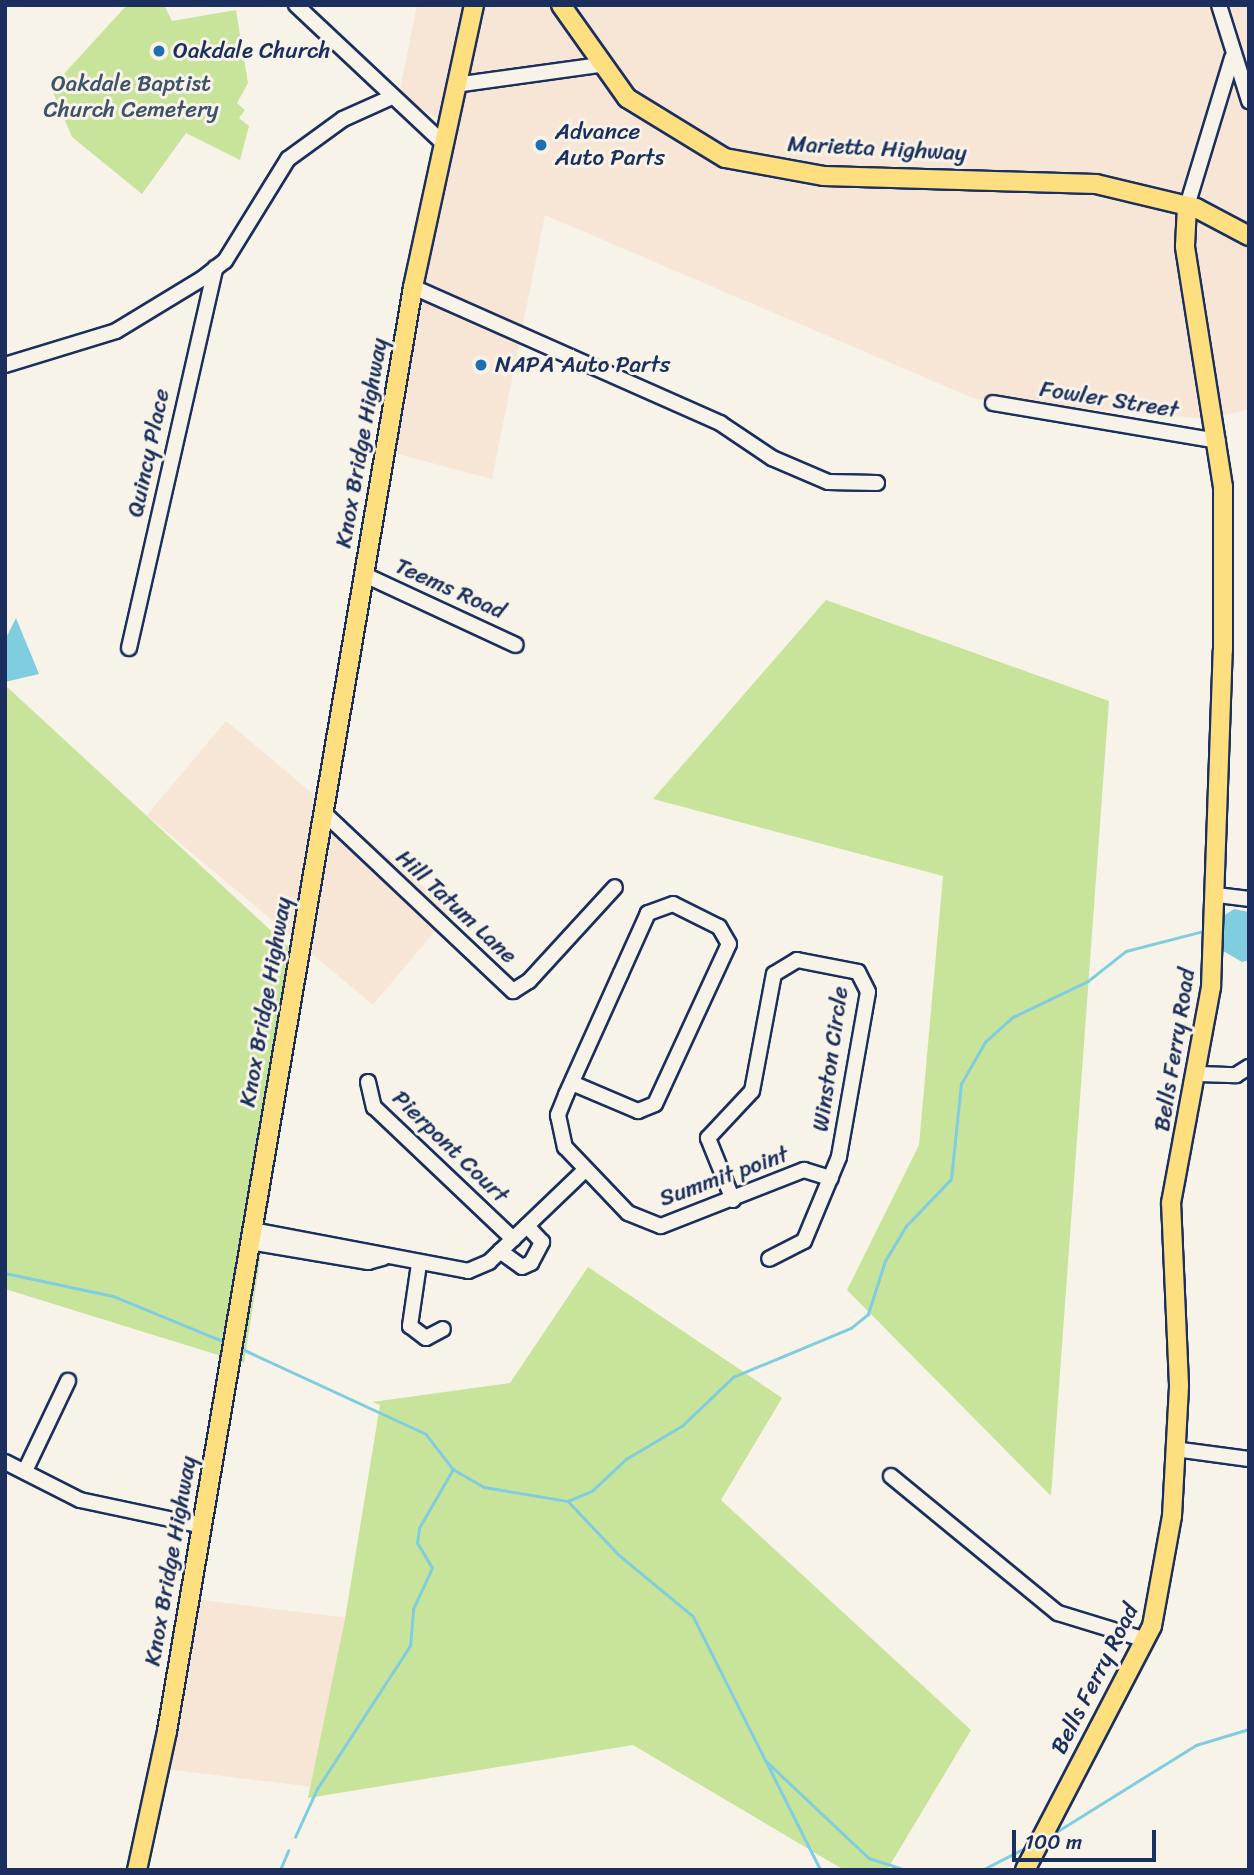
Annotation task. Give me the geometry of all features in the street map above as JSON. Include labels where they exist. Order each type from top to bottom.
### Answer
[{"type":"main road","points":[[442,142],[474,5]]},
{"type":"main road","name":"Marietta Highway","points":[[561,5],[599,65],[650,117],[703,148],[757,166],[867,178],[1056,179],[1187,206],[1249,236]]},
{"type":"main road","name":"Knox Bridge Highway","points":[[137,1870],[202,1527],[413,287],[442,142]]},
{"type":"main road","name":"Bells Ferry Road","points":[[1025,1870],[1146,1640],[1166,1578],[1175,1449],[1178,1353],[1171,1203],[1199,1074],[1217,895],[1223,650],[1218,441],[1185,246],[1187,206]]},
{"type":"street","points":[[296,5],[442,142]]},
{"type":"street","points":[[1219,5],[1233,58],[1247,94]]},
{"type":"street","points":[[1187,206],[1233,58]]},
{"type":"street","points":[[455,85],[599,65]]},
{"type":"street","points":[[5,365],[116,331],[215,268],[288,159],[343,119],[392,97]]},
{"type":"street","name":"Quincy Place","points":[[129,648],[215,268]]},
{"type":"street","points":[[413,287],[720,423],[772,458],[828,482],[877,483]]},
{"type":"street","name":"Fowler Street","points":[[993,403],[1218,441]]},
{"type":"street","name":"Teems Road","points":[[365,575],[516,645]]},
{"type":"street","name":"Hill Tatum Lane","points":[[324,813],[513,991],[529,981],[615,887]]},
{"type":"street","points":[[1217,895],[1249,899]]},
{"type":"street","points":[[673,904],[719,927],[727,952],[655,1104],[638,1111],[572,1083],[648,913],[673,904]]},
{"type":"street","name":"Winston Circle","points":[[733,1200],[708,1139],[752,1091],[774,975],[786,961],[858,972],[868,992],[831,1178],[804,1241],[769,1259]]},
{"type":"street","points":[[1199,1074],[1236,1075],[1249,1067]]},
{"type":"street","name":"Pierpont Court","points":[[368,1082],[374,1107],[513,1239]]},
{"type":"street","name":"Summit point","points":[[572,1083],[557,1131],[585,1170],[644,1223],[680,1222],[804,1171],[831,1178]]},
{"type":"street","points":[[251,1236],[368,1262],[383,1258],[468,1271],[500,1251],[585,1170]]},
{"type":"street","points":[[500,1251],[522,1267],[531,1263],[542,1249],[527,1226]]},
{"type":"street","points":[[419,1264],[410,1326],[426,1338],[443,1329]]},
{"type":"street","points":[[25,1471],[68,1381]]},
{"type":"street","points":[[1175,1449],[1249,1459]]},
{"type":"street","points":[[5,1462],[80,1500],[202,1527]]},
{"type":"street","points":[[891,1476],[1058,1613],[1146,1640]]},
{"type":"shaded area","points":[[417,5],[1249,5],[1249,409],[1210,419],[975,399],[545,215],[492,479],[383,450],[443,122],[399,95]]},
{"type":"shaded area","points":[[226,721],[452,911],[373,1005],[147,815]]},
{"type":"shaded area","points":[[185,1598],[345,1618],[324,1788],[164,1769]]},
{"type":"green space","name":"Oakdale Baptist Church Cemetery","points":[[127,5],[164,5],[172,21],[236,10],[248,83],[237,103],[245,110],[239,118],[249,126],[240,160],[186,133],[142,194],[72,137],[51,88]]},
{"type":"green space","points":[[826,600],[1109,701],[1051,1496],[847,1290],[919,1145],[943,876],[653,799]]},
{"type":"green space","points":[[5,685],[306,963],[244,1363],[5,1289]]},
{"type":"green space","points":[[588,1267],[782,1398],[721,1500],[971,1730],[887,1870],[844,1870],[633,1745],[308,1798],[345,1619],[380,1405],[372,1402],[510,1383]]},
{"type":"water","points":[[16,618],[39,674],[5,682],[5,640]]},
{"type":"water","points":[[1234,909],[1249,912],[1249,960],[1242,962],[1218,948],[1217,920]]},
{"type":"waterway","points":[[238,1347],[426,1434],[453,1469],[484,1487],[568,1501],[592,1491],[626,1459],[683,1425],[733,1377],[851,1328],[868,1314],[885,1261],[906,1226],[951,1179],[961,1084],[985,1042],[1013,1017],[1088,981],[1126,951],[1207,930]]},
{"type":"waterway","points":[[5,1273],[113,1296],[225,1342]]},
{"type":"waterway","points":[[295,1837],[317,1789],[410,1646],[413,1609],[432,1568],[417,1543],[419,1528],[453,1469]]},
{"type":"waterway","points":[[568,1501],[619,1555],[693,1616],[821,1870]]},
{"type":"waterway","points":[[1053,1834],[1196,1745],[1249,1729]]},
{"type":"waterway","points":[[766,1761],[869,1858],[905,1870]]},
{"type":"waterway","points":[[982,1870],[1027,1847]]},
{"type":"waterway","points":[[280,1870],[288,1851]]},
{"type":"place","name":"Oakdale Church","points":[[159,51]]},
{"type":"place","name":"Advance Auto Parts","points":[[541,145]]},
{"type":"place","name":"NAPA Auto Parts","points":[[481,365]]}]
